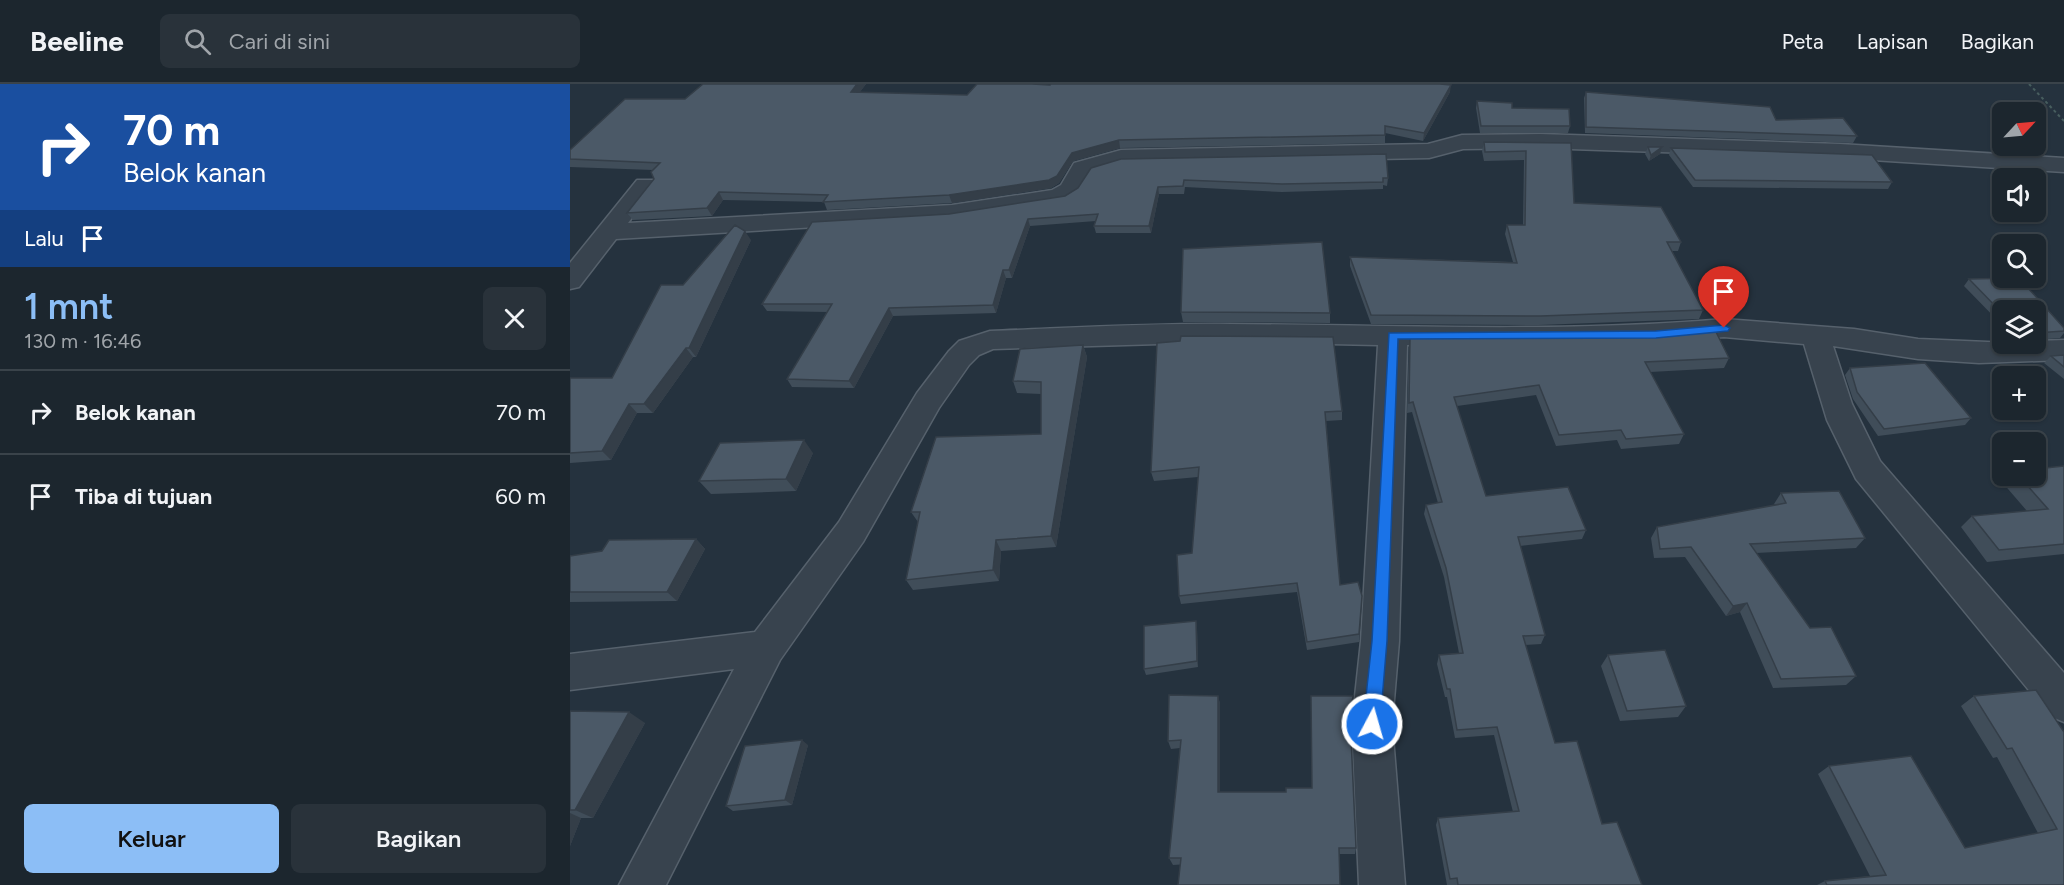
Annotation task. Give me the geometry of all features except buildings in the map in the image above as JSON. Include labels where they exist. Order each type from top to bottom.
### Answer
[{"type":"street","points":[[608,232],[952,212],[984,208],[1059,196],[1070,189],[1083,168],[1121,157],[1429,151],[1462,142],[1540,141],[1840,151],[2064,165]]},
{"type":"street","points":[[570,281],[645,185]]},
{"type":"street","points":[[642,885],[766,648],[851,532],[928,401],[959,357],[980,343],[990,340],[1227,333],[1393,336],[1656,334],[1724,328],[1816,334],[1959,352],[2064,350]]},
{"type":"street","points":[[1816,334],[1829,387],[1845,430],[1868,470],[2064,703]]},
{"type":"street","points":[[1382,885],[1372,724],[1380,641],[1393,336]]},
{"type":"street","points":[[570,672],[766,648]]},
{"type":"path","points":[[2030,84],[2064,121]]},
{"type":"route","points":[[1372,724],[1380,641],[1393,336],[1656,334],[1690,333],[1724,328]]}]
